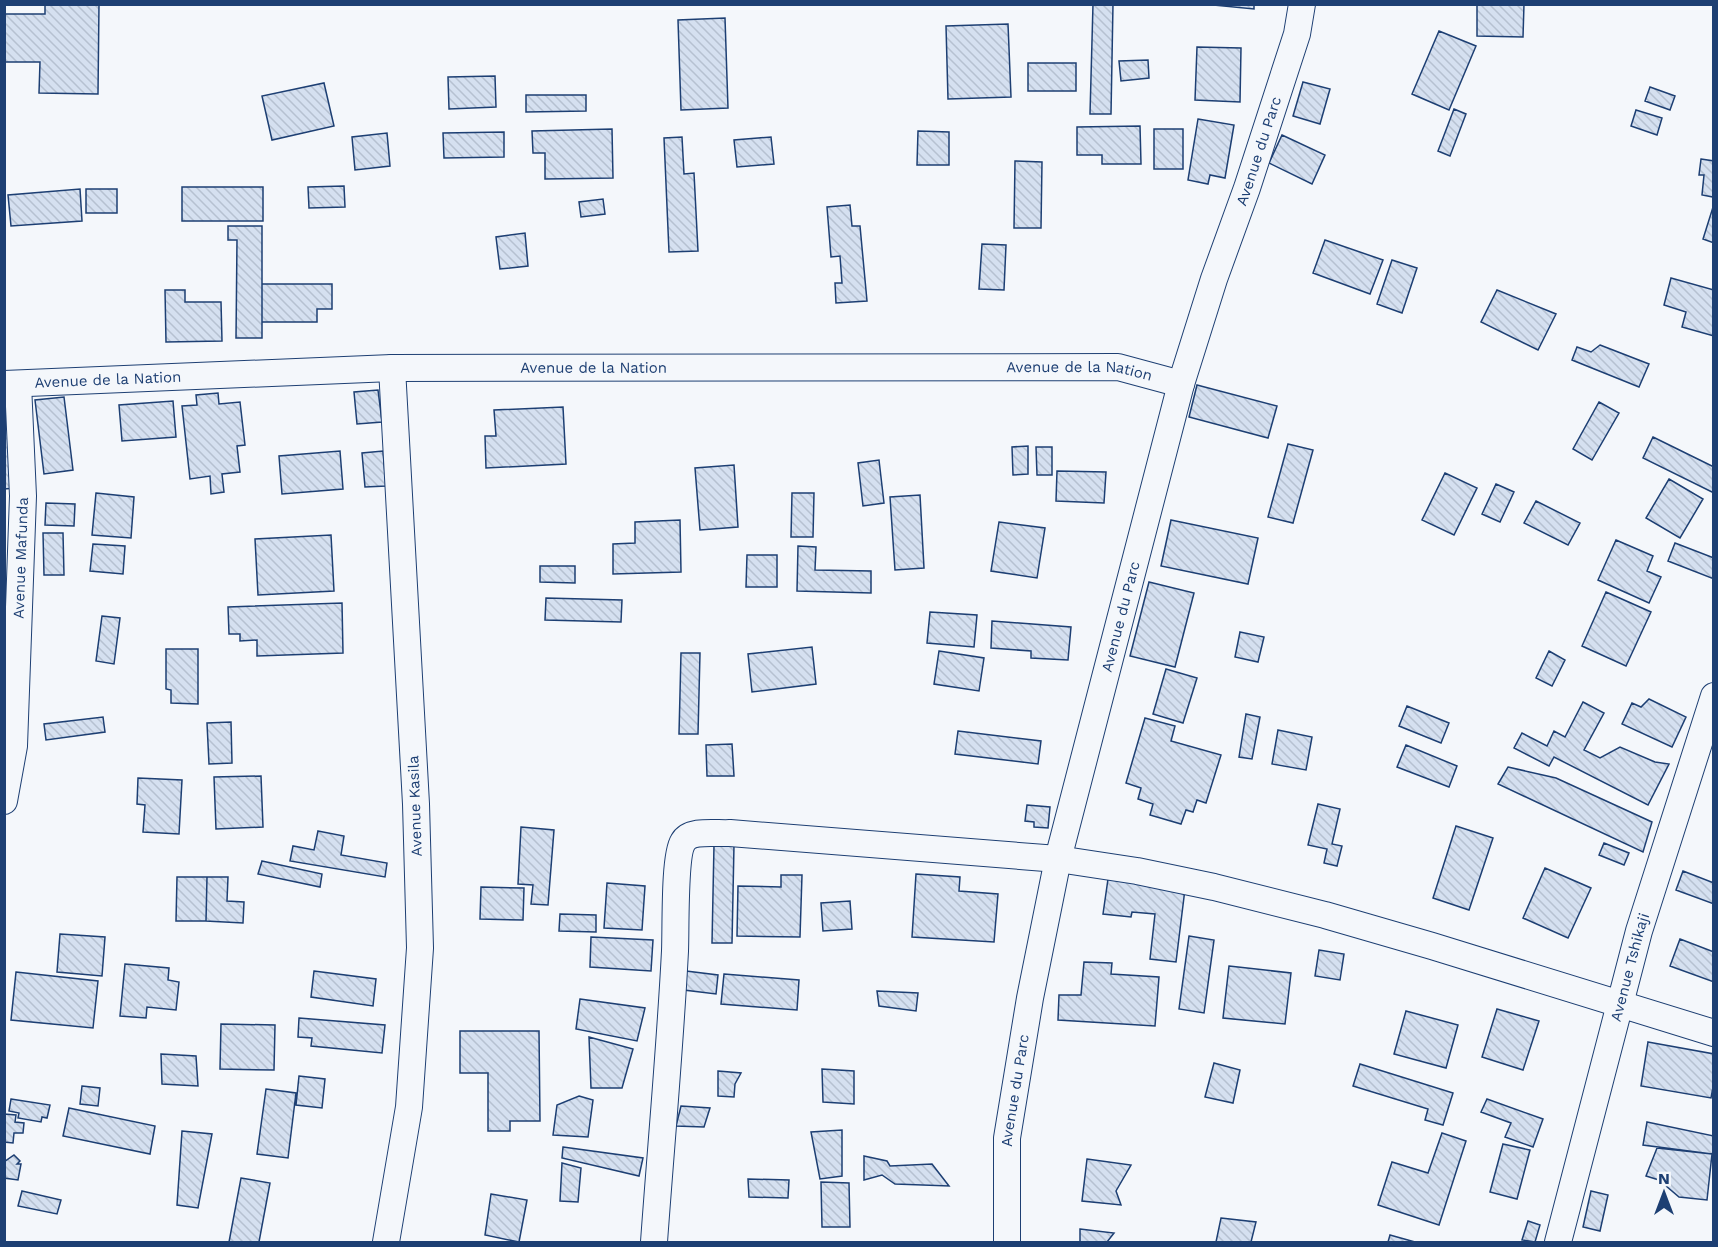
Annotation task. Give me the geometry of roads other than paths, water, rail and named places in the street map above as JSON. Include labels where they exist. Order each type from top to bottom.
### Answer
[{"type":"street","name":"Avenue du Parc","points":[[1007,1242],[1007,1138],[1030,998],[1058,859],[1181,384],[1293,45],[1302,4]]},
{"type":"street","name":"Avenue de la Nation","points":[[11,384],[392,368],[1118,367],[1181,384]]},
{"type":"street","name":"Avenue Kasila","points":[[386,1242],[409,1107],[420,948],[416,804],[392,368]]},
{"type":"street","name":"Avenue Mafunda","points":[[4,801],[14,746],[23,496],[11,384]]},
{"type":"street","name":"Avenue Tshikaji","points":[[1557,1242],[1642,920],[1713,696]]},
{"type":"street","points":[[654,1242],[675,951],[678,865],[682,843],[687,837],[695,834],[730,834],[1058,859],[1137,871],[1214,887],[1326,915],[1713,1033]]}]
